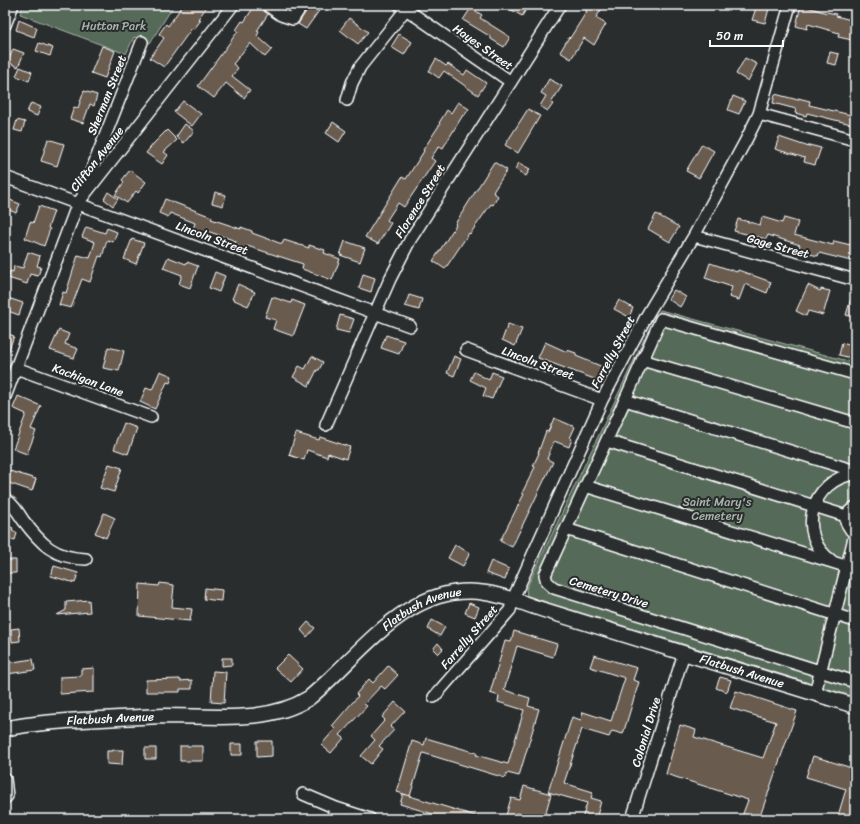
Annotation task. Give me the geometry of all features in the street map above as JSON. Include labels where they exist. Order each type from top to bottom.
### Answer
[{"type":"main road","name":"Flatbush Avenue","points":[[5,729],[41,723],[112,718],[239,716],[272,713],[298,705],[310,698],[379,632],[422,602],[454,592],[470,591],[485,592],[514,599],[544,610],[855,706]]},
{"type":"street","points":[[5,25],[13,5]]},
{"type":"street","name":"Clifton Avenue","points":[[5,397],[78,203],[233,5]]},
{"type":"street","points":[[267,5],[281,15],[293,19],[302,5]]},
{"type":"street","name":"Florence Street","points":[[326,424],[390,279],[410,240],[560,5]]},
{"type":"street","name":"Farrelly Street","points":[[434,697],[510,610],[602,400],[647,315],[694,236],[758,114],[790,5]]},
{"type":"street","points":[[347,100],[352,83],[360,67],[403,7]]},
{"type":"street","name":"Hayes Street","points":[[403,7],[512,82]]},
{"type":"street","name":"Sherman Street","points":[[78,203],[142,42]]},
{"type":"street","points":[[758,114],[855,140]]},
{"type":"street","name":"Lincoln Street","points":[[5,177],[410,326]]},
{"type":"street","name":"Gage Street","points":[[694,236],[855,280]]},
{"type":"street","name":"Cemetery Drive","points":[[855,374],[661,320],[545,575],[547,582],[554,588],[855,682]]},
{"type":"street","name":"Lincoln Street","points":[[466,350],[602,400]]},
{"type":"street","points":[[642,360],[855,423]]},
{"type":"street","name":"Kachigan Lane","points":[[16,368],[151,417]]},
{"type":"street","points":[[624,400],[855,472]]},
{"type":"street","points":[[607,441],[846,516]]},
{"type":"street","points":[[847,567],[831,560],[818,547],[810,519],[813,506],[817,498],[830,485],[855,472]]},
{"type":"street","points":[[585,486],[847,567]]},
{"type":"street","points":[[5,499],[15,508],[41,542],[50,549],[66,556],[86,559]]},
{"type":"street","points":[[815,693],[855,533],[847,526],[846,516],[848,512],[855,508]]},
{"type":"street","points":[[566,529],[855,621]]},
{"type":"street","name":"Colonial Drive","points":[[632,819],[684,653]]},
{"type":"street","points":[[5,779],[7,796],[5,798]]},
{"type":"street","points":[[303,794],[364,818]]},
{"type":"street","points":[[332,819],[336,808]]},
{"type":"green space","name":"Hutton Park","points":[[23,5],[174,5],[150,43],[134,37],[126,54],[20,14]]},
{"type":"green space","name":"Saint Mary's Cemetery","points":[[660,310],[855,363],[855,697],[527,596],[526,589],[644,339]]},
{"type":"building","points":[[183,5],[208,5],[198,19],[201,20],[194,29],[192,28],[164,67],[150,58],[164,38],[159,34],[166,24],[168,26]]},
{"type":"building","points":[[255,5],[260,5],[268,14],[257,31],[259,32],[257,36],[272,49],[265,57],[250,43],[233,64],[238,68],[232,76],[250,90],[244,98],[226,83],[214,98],[198,86],[238,31],[236,30],[242,21],[244,22]]},
{"type":"building","points":[[310,5],[323,5],[306,29],[298,24]]},
{"type":"building","points":[[503,5],[529,5],[522,16]]},
{"type":"building","points":[[589,5],[604,5],[596,18],[606,24],[594,45],[584,38],[571,59],[560,52],[587,11],[585,10]]},
{"type":"building","points":[[757,5],[770,5],[765,23],[752,20]]},
{"type":"building","points":[[801,5],[827,13],[836,14],[836,16],[855,21],[852,40],[838,37],[839,33],[808,24],[807,29],[796,26]]},
{"type":"building","points":[[471,8],[482,15],[480,18],[510,37],[504,47],[491,39],[491,37],[463,20]]},
{"type":"building","points":[[349,18],[368,32],[358,44],[340,30]]},
{"type":"building","points":[[19,20],[37,28],[34,37],[16,30]]},
{"type":"building","points":[[399,34],[412,42],[404,55],[391,47]]},
{"type":"building","points":[[39,43],[53,48],[50,56],[36,51]]},
{"type":"building","points":[[102,46],[115,51],[105,78],[91,73]]},
{"type":"building","points":[[13,49],[24,53],[18,67],[8,62]]},
{"type":"building","points":[[830,52],[839,54],[836,65],[827,63]]},
{"type":"building","points":[[745,58],[757,64],[748,81],[736,74]]},
{"type":"building","points":[[436,59],[446,66],[448,64],[464,75],[467,70],[486,83],[478,95],[444,71],[439,78],[429,71]]},
{"type":"building","points":[[20,67],[32,72],[29,81],[16,76]]},
{"type":"building","points":[[549,79],[562,86],[551,103],[553,104],[548,111],[540,106],[546,96],[541,93]]},
{"type":"building","points":[[84,91],[97,95],[94,106],[90,104],[83,123],[70,119],[74,107],[78,108]]},
{"type":"building","points":[[775,94],[798,100],[798,98],[810,101],[809,105],[855,116],[855,125],[807,113],[806,116],[795,113],[796,109],[773,103]]},
{"type":"building","points":[[733,96],[745,101],[739,114],[728,110]]},
{"type":"building","points":[[183,101],[201,114],[192,126],[174,112]]},
{"type":"building","points":[[458,102],[469,109],[464,116],[463,115],[443,148],[439,146],[431,158],[435,161],[404,207],[398,203],[387,220],[391,223],[378,244],[365,237],[402,177],[406,179],[417,162],[447,110],[451,113]]},
{"type":"building","points":[[31,103],[41,107],[37,116],[27,112]]},
{"type":"building","points":[[528,109],[540,116],[518,153],[505,145]]},
{"type":"building","points":[[17,120],[25,122],[22,132],[14,130]]},
{"type":"building","points":[[333,122],[346,131],[339,142],[326,133]]},
{"type":"building","points":[[185,124],[194,131],[184,143],[176,137]]},
{"type":"building","points":[[167,130],[177,140],[164,152],[168,155],[162,164],[146,153]]},
{"type":"building","points":[[779,137],[809,147],[809,145],[821,148],[815,165],[804,162],[805,158],[775,149]]},
{"type":"building","points":[[48,139],[64,144],[57,166],[41,161]]},
{"type":"building","points":[[702,144],[714,151],[699,178],[686,171]]},
{"type":"building","points":[[494,162],[507,170],[493,192],[498,196],[493,205],[491,204],[470,234],[469,233],[445,269],[433,261]]},
{"type":"building","points":[[519,163],[530,169],[526,176],[515,169]]},
{"type":"building","points":[[130,170],[146,182],[138,193],[136,191],[127,203],[115,195],[124,182],[122,180]]},
{"type":"building","points":[[108,192],[118,199],[113,206],[104,199]]},
{"type":"building","points":[[215,192],[226,195],[223,206],[212,203]]},
{"type":"building","points":[[5,198],[20,204],[16,213],[5,208]]},
{"type":"building","points":[[165,199],[212,217],[211,219],[241,229],[241,227],[252,231],[252,233],[282,244],[284,240],[309,248],[309,245],[325,250],[324,253],[340,259],[332,280],[302,269],[303,264],[247,246],[246,249],[235,245],[236,241],[207,231],[206,234],[193,229],[195,223],[170,213],[168,217],[159,213]]},
{"type":"building","points":[[39,206],[54,211],[44,246],[25,238],[30,222],[33,223]]},
{"type":"building","points":[[656,214],[679,227],[670,242],[648,229]]},
{"type":"building","points":[[762,217],[782,223],[784,218],[798,222],[794,235],[833,245],[834,241],[855,246],[855,262],[819,253],[818,256],[798,251],[800,245],[768,235],[766,239],[734,231],[738,219],[760,225]]},
{"type":"building","points":[[86,227],[105,233],[107,228],[117,232],[113,242],[107,240],[102,257],[99,256],[90,282],[82,279],[71,308],[59,305],[63,292],[66,293],[78,255],[90,258],[95,242],[82,237]]},
{"type":"building","points":[[132,239],[144,243],[136,264],[124,259]]},
{"type":"building","points":[[345,241],[365,248],[360,262],[340,255]]},
{"type":"building","points":[[28,252],[40,256],[37,266],[41,267],[38,276],[30,274],[27,284],[8,278],[10,271],[13,272],[14,266],[23,268]]},
{"type":"building","points":[[168,257],[186,264],[187,262],[198,266],[190,288],[179,284],[182,275],[163,268]]},
{"type":"building","points":[[710,263],[737,272],[738,270],[771,282],[767,293],[745,284],[739,300],[729,297],[732,287],[705,278]]},
{"type":"building","points":[[215,272],[225,276],[219,292],[209,288]]},
{"type":"building","points":[[363,274],[375,278],[371,292],[359,288]]},
{"type":"building","points":[[238,284],[255,292],[248,306],[232,299]]},
{"type":"building","points":[[808,285],[820,291],[821,289],[830,291],[823,315],[808,311],[806,316],[796,311]]},
{"type":"building","points":[[674,290],[686,297],[680,307],[668,299]]},
{"type":"building","points":[[853,292],[855,292],[855,318],[846,315]]},
{"type":"building","points":[[409,295],[422,299],[419,310],[405,306]]},
{"type":"building","points":[[5,297],[23,303],[19,315],[5,310]]},
{"type":"building","points":[[272,297],[291,303],[292,300],[305,305],[293,336],[273,329],[276,320],[265,317]]},
{"type":"building","points":[[619,300],[633,308],[629,317],[614,309]]},
{"type":"building","points":[[340,315],[354,319],[349,333],[336,330]]},
{"type":"building","points":[[508,324],[522,329],[515,346],[502,340]]},
{"type":"building","points":[[59,330],[69,334],[65,344],[78,349],[74,358],[50,350]]},
{"type":"building","points":[[5,333],[14,336],[6,358],[5,358]]},
{"type":"building","points":[[386,335],[404,341],[399,354],[381,348]]},
{"type":"building","points":[[545,342],[567,352],[567,350],[576,353],[576,356],[603,367],[597,380],[538,358]]},
{"type":"building","points":[[842,343],[855,347],[855,359],[839,355]]},
{"type":"building","points":[[108,347],[124,351],[119,371],[103,368]]},
{"type":"building","points":[[312,356],[323,362],[309,386],[293,377],[299,366],[305,369]]},
{"type":"building","points":[[454,356],[461,359],[454,376],[447,373]]},
{"type":"building","points":[[160,371],[172,376],[170,383],[167,382],[155,409],[140,402],[146,388],[152,390]]},
{"type":"building","points":[[474,372],[489,380],[492,372],[502,376],[492,399],[483,396],[486,388],[470,380]]},
{"type":"building","points":[[18,396],[41,406],[31,429],[36,431],[27,454],[13,449],[26,414],[13,408]]},
{"type":"building","points":[[554,418],[575,427],[570,438],[572,439],[569,447],[554,441],[547,459],[553,462],[512,547],[500,541],[524,494],[522,493],[535,467],[533,466],[546,431],[548,432]]},
{"type":"building","points":[[124,423],[137,428],[128,454],[114,449]]},
{"type":"building","points":[[296,433],[319,440],[320,437],[350,447],[346,459],[328,453],[327,457],[307,450],[304,460],[289,455]]},
{"type":"building","points":[[109,464],[122,468],[114,492],[100,488]]},
{"type":"building","points":[[10,471],[36,479],[32,491],[6,482]]},
{"type":"building","points":[[104,513],[115,518],[106,538],[95,533]]},
{"type":"building","points":[[5,525],[13,528],[12,531],[17,533],[15,540],[10,539],[7,549],[5,549]]},
{"type":"building","points":[[455,545],[470,553],[463,566],[448,558]]},
{"type":"building","points":[[5,560],[16,560],[16,573],[5,573]]},
{"type":"building","points":[[491,561],[509,569],[505,580],[486,573]]},
{"type":"building","points":[[54,566],[78,573],[75,583],[51,576]]},
{"type":"building","points":[[160,583],[174,585],[172,607],[192,609],[190,621],[139,616],[140,584],[159,586]]},
{"type":"building","points":[[205,588],[222,590],[221,601],[204,599]]},
{"type":"building","points":[[89,600],[90,612],[57,615],[66,610],[66,602]]},
{"type":"building","points":[[469,603],[479,607],[475,617],[465,613]]},
{"type":"building","points":[[432,620],[445,627],[440,636],[428,629]]},
{"type":"building","points":[[308,622],[315,628],[307,637],[301,630]]},
{"type":"building","points":[[19,628],[20,641],[12,642],[11,629]]},
{"type":"building","points":[[514,631],[557,644],[553,657],[517,646],[504,690],[530,698],[528,706],[539,709],[519,776],[507,773],[505,778],[423,753],[410,796],[397,792],[412,741],[424,745],[426,738],[508,764],[524,710],[498,702],[499,696],[490,693],[505,641],[511,642]]},
{"type":"building","points":[[438,643],[443,649],[438,654],[433,649]]},
{"type":"building","points":[[288,655],[303,669],[291,682],[275,668]]},
{"type":"building","points":[[594,655],[637,668],[633,680],[639,682],[623,734],[612,731],[609,737],[582,729],[564,783],[593,792],[591,798],[601,801],[596,819],[582,819],[587,803],[548,792],[572,717],[581,720],[583,712],[611,721],[625,678],[590,667]]},
{"type":"building","points":[[222,658],[232,658],[232,665],[222,666]]},
{"type":"building","points":[[33,659],[35,670],[7,674],[6,663]]},
{"type":"building","points":[[388,666],[398,675],[385,689],[381,686],[364,704],[367,706],[340,735],[344,738],[331,753],[321,745],[335,729],[332,726],[358,696],[356,694],[369,679],[373,683]]},
{"type":"building","points":[[94,668],[94,692],[60,694],[60,677],[81,676],[81,669]]},
{"type":"building","points":[[213,671],[226,672],[224,703],[211,702]]},
{"type":"building","points":[[720,677],[731,680],[727,692],[716,688]]},
{"type":"building","points":[[180,679],[180,681],[192,680],[192,689],[180,689],[180,692],[146,692],[146,680]]},
{"type":"building","points":[[736,691],[797,711],[759,819],[741,819],[748,800],[666,774],[680,725],[696,730],[694,737],[763,758],[776,722],[730,708]]},
{"type":"building","points":[[395,702],[405,711],[390,727],[394,730],[379,746],[383,749],[371,764],[361,756],[375,740],[371,736],[385,720],[382,717]]},
{"type":"building","points":[[257,741],[272,741],[272,756],[257,757]]},
{"type":"building","points":[[231,744],[242,744],[242,755],[231,755]]},
{"type":"building","points":[[180,746],[203,746],[203,761],[180,761]]},
{"type":"building","points":[[145,748],[156,748],[156,759],[145,759]]},
{"type":"building","points":[[123,750],[122,765],[107,764],[107,751]]},
{"type":"building","points":[[813,756],[855,769],[855,819],[837,819],[846,789],[806,777]]},
{"type":"building","points":[[524,786],[551,794],[544,819],[537,819],[516,813],[515,819],[505,819],[511,798],[520,800]]},
{"type":"building","points":[[403,794],[479,817],[479,819],[432,819],[433,814],[400,804]]}]
